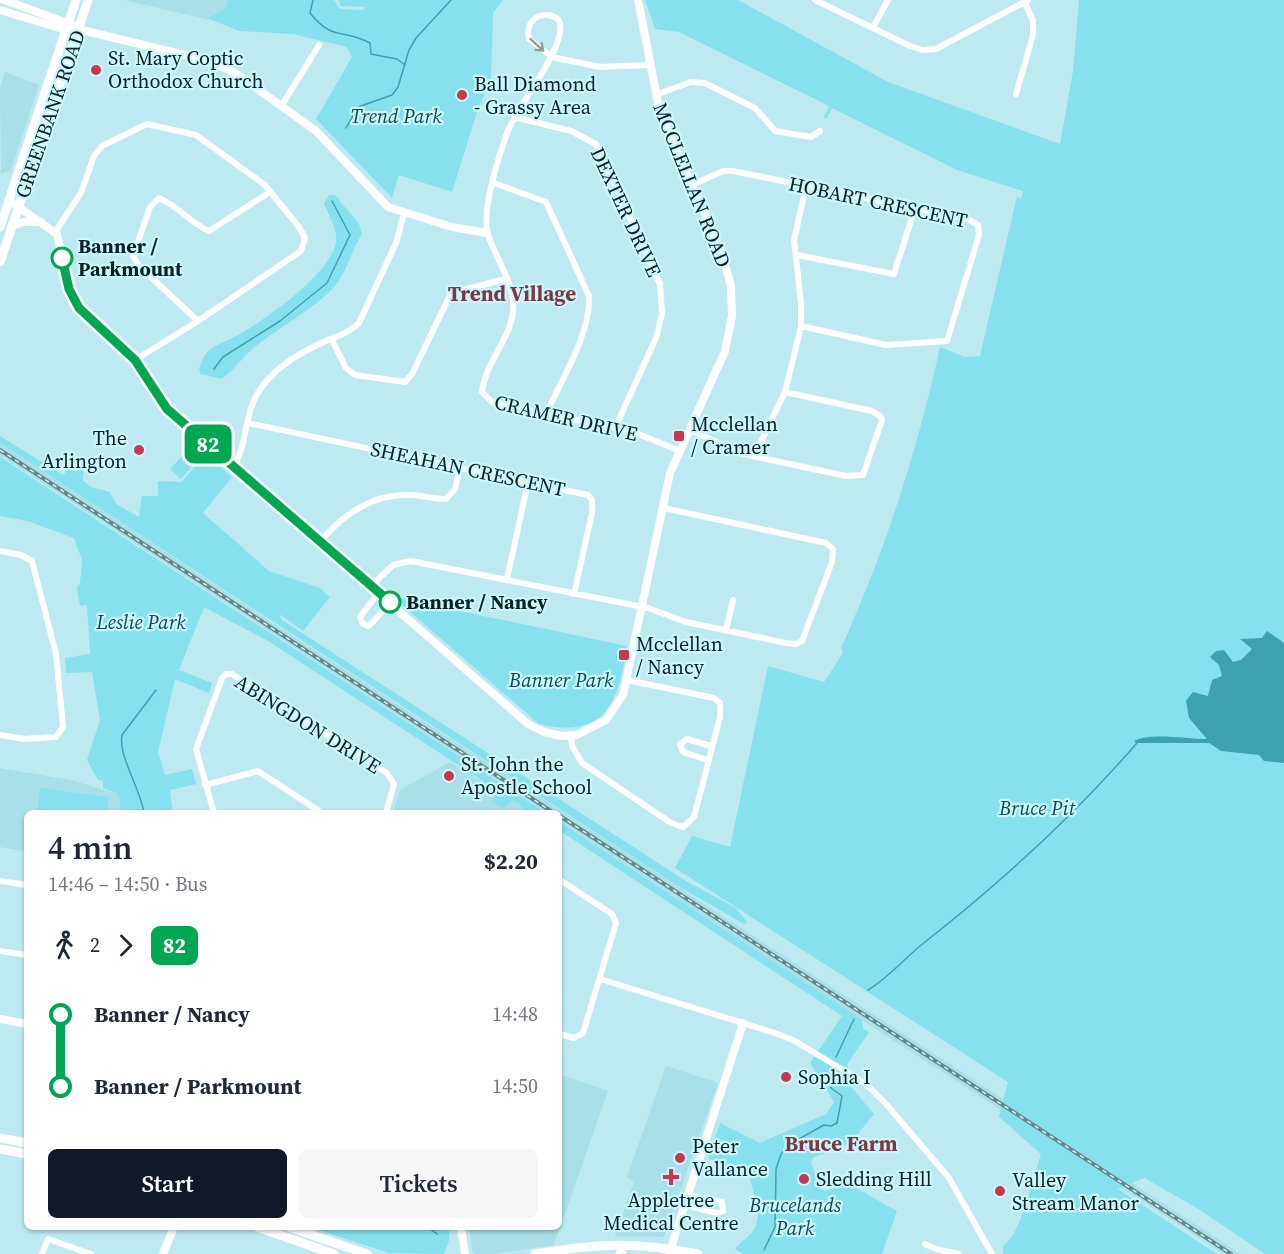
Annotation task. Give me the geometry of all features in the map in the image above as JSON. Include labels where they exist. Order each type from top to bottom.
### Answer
[{"type":"main road","name":"GREENBANK ROAD","points":[[0,226],[76,0]]},
{"type":"main road","name":"GREENBANK ROAD","points":[[0,262],[88,0]]},
{"type":"main road","points":[[0,1138],[24,1142]]},
{"type":"main road","points":[[0,1149],[24,1153]]},
{"type":"main road","points":[[266,1230],[334,1254]]},
{"type":"main road","points":[[298,1230],[367,1254]]},
{"type":"main road","points":[[535,1254],[612,1244],[698,1254]]},
{"type":"street","points":[[4,0],[68,26]]},
{"type":"street","name":"MCCLELLAN ROAD","points":[[571,735],[592,729],[606,720],[623,695],[670,473],[725,351],[732,307],[731,286],[722,253],[660,114],[638,0]]},
{"type":"street","points":[[815,0],[910,46],[923,50],[936,49],[1026,1],[1034,21],[1033,34],[1016,94]]},
{"type":"street","points":[[873,27],[888,0]]},
{"type":"street","points":[[0,10],[209,61],[234,72],[316,131],[388,207],[404,214],[487,233]]},
{"type":"street","points":[[552,57],[560,41],[562,27],[554,16],[534,17],[528,27],[529,39],[552,57],[600,67],[649,65]]},
{"type":"street","points":[[282,105],[319,45]]},
{"type":"street","name":"CRAMER DRIVE","points":[[552,57],[514,117],[486,212],[487,233],[513,297],[513,312],[485,379],[482,392],[493,403],[615,428],[654,439],[680,451]]},
{"type":"street","points":[[655,95],[691,82],[705,83],[754,108],[775,131],[811,137],[820,131]]},
{"type":"street","name":"DEXTER DRIVE","points":[[514,117],[571,131],[596,144],[660,284],[662,314],[656,338],[615,428]]},
{"type":"street","points":[[55,232],[81,193],[94,156],[102,146],[147,124],[196,135],[270,192],[299,227],[305,238],[301,251],[198,321],[135,360]]},
{"type":"street","name":"HOBART CRESCENT","points":[[692,185],[723,171],[733,171],[968,219],[978,225],[979,234],[947,341],[886,345],[801,326]]},
{"type":"street","points":[[494,183],[546,202],[589,296],[590,305],[583,334],[546,414]]},
{"type":"street","points":[[754,456],[785,392],[801,326],[794,240],[806,187]]},
{"type":"street","points":[[198,321],[139,266],[133,256],[150,207],[159,198],[171,203],[197,226],[209,231],[270,192]]},
{"type":"street","points":[[9,200],[55,232],[58,236],[73,298],[79,308],[135,360],[167,409],[372,585],[520,718],[544,732],[571,735],[572,746],[587,768],[671,823],[681,826],[688,825],[694,817],[721,710],[720,704],[714,698],[627,680]]},
{"type":"street","points":[[797,255],[894,274],[915,208]]},
{"type":"street","points":[[234,466],[240,457],[255,397],[270,377],[303,353],[348,333],[359,323],[396,243],[404,214]]},
{"type":"street","points":[[12,226],[23,222],[42,222]]},
{"type":"street","points":[[332,340],[346,369],[355,375],[405,382],[412,374],[451,293],[506,279]]},
{"type":"street","points":[[690,430],[742,454],[846,476],[863,475],[882,420],[880,416],[872,411],[785,392]]},
{"type":"street","name":"SHEAHAN CRESCENT","points":[[248,423],[460,466],[588,495],[592,500],[592,513],[574,594]]},
{"type":"street","points":[[320,542],[332,527],[353,510],[377,499],[403,495],[446,499],[454,489],[460,466]]},
{"type":"street","points":[[507,579],[528,482]]},
{"type":"street","points":[[372,585],[393,565],[411,561],[642,608],[686,622],[786,643],[796,644],[802,640],[832,562],[833,549],[826,543],[664,508]]},
{"type":"street","points":[[0,551],[21,555],[32,561],[56,654],[63,727],[56,737],[24,739],[0,735]]},
{"type":"street","points":[[379,592],[360,617],[362,623],[368,626],[390,602]]},
{"type":"street","points":[[726,630],[733,600]]},
{"type":"street","name":"ABINGDON DRIVE","points":[[213,810],[196,749],[222,678],[226,674],[232,674],[387,773],[394,784],[387,810]]},
{"type":"street","points":[[707,760],[683,752],[680,744],[687,739],[711,746]]},
{"type":"street","points":[[206,784],[258,771],[317,810]]},
{"type":"street","points":[[0,881],[24,885]]},
{"type":"street","points":[[562,881],[616,919],[600,979],[582,1033],[574,1038],[562,1035]]},
{"type":"street","points":[[0,951],[24,955]]},
{"type":"street","points":[[600,979],[793,1040],[865,1083],[918,1140],[949,1178],[992,1254]]},
{"type":"street","points":[[0,1019],[24,1023]]},
{"type":"street","points":[[670,1251],[743,1023]]},
{"type":"street","points":[[685,1205],[717,1213],[723,1211],[722,1202],[688,1195]]},
{"type":"street","points":[[164,1254],[173,1230]]},
{"type":"street","points":[[461,1230],[465,1254]]},
{"type":"street","points":[[42,1254],[48,1239],[91,1254]]},
{"type":"street","points":[[925,1244],[936,1250],[959,1254]]},
{"type":"shaded area","points":[[124,0],[231,0],[223,23]]},
{"type":"shaded area","points":[[5,72],[39,85],[11,170],[1,174],[0,88]]},
{"type":"shaded area","points":[[0,443],[560,810],[542,810],[0,455]]},
{"type":"shaded area","points":[[1267,631],[1284,643],[1284,763],[1264,761],[1259,755],[1221,751],[1209,743],[1136,743],[1134,741],[1159,736],[1207,739],[1189,718],[1186,701],[1193,692],[1208,696],[1212,680],[1222,676],[1219,665],[1210,657],[1216,651],[1224,650],[1233,662],[1241,660],[1252,649],[1240,639],[1262,638]]},
{"type":"shaded area","name":"St. John the Apostle School","points":[[450,762],[523,806],[522,810],[394,810],[400,790]]},
{"type":"shaded area","points":[[0,768],[71,780],[118,794],[121,810],[24,810],[24,851],[0,847]]},
{"type":"shaded area","points":[[562,811],[1241,1254],[1224,1254],[851,1013],[562,822]]},
{"type":"shaded area","points":[[666,1066],[718,1083],[664,1237],[615,1236],[618,1220],[621,1219],[634,1182],[627,1177]]},
{"type":"shaded area","points":[[562,1075],[608,1091],[562,1222]]},
{"type":"shaded area","points":[[469,1230],[559,1230],[554,1245],[494,1254],[475,1254],[472,1251]]},
{"type":"green space","name":"Trend Park","points":[[228,0],[334,0],[340,9],[362,10],[366,7],[340,6],[339,0],[503,0],[493,13],[491,79],[478,109],[452,192],[399,175],[392,198],[316,119],[352,57],[347,47],[293,34],[239,31],[208,18],[225,9]]},
{"type":"green space","name":"Bruce Pit","points":[[645,0],[738,0],[888,82],[1060,144],[1073,71],[1079,0],[1284,0],[1284,1254],[1265,1254],[1197,1208],[1144,1178],[1118,1189],[1217,1254],[1003,1254],[1003,1246],[1010,1240],[1021,1218],[1041,1154],[999,1117],[1008,1082],[675,868],[692,836],[730,847],[768,666],[824,682],[843,653],[841,648],[886,538],[910,463],[940,347],[965,357],[980,356],[1017,196],[1021,199],[1023,191],[957,170],[832,108],[826,119],[824,118],[829,106],[679,32],[655,29]]},
{"type":"green space","points":[[329,195],[335,195],[359,224],[362,234],[336,284],[315,304],[252,349],[231,372],[221,379],[201,374],[199,369],[208,351],[246,330],[280,307],[313,278],[326,262],[334,248],[336,234],[324,204]]},
{"type":"green space","points":[[0,436],[63,475],[78,459],[84,459],[83,480],[91,487],[110,492],[116,504],[139,517],[142,496],[158,496],[158,481],[182,482],[205,454],[232,477],[203,513],[269,571],[320,588],[330,597],[303,631],[279,614],[282,620],[686,881],[736,908],[747,922],[744,924],[676,885],[0,443]]},
{"type":"green space","points":[[191,446],[201,456],[181,479],[170,469]]},
{"type":"green space","name":"Leslie Park","points":[[0,457],[541,810],[522,810],[523,807],[511,799],[511,802],[503,808],[492,802],[494,797],[501,793],[268,641],[204,607],[179,670],[212,683],[209,693],[175,679],[158,752],[165,775],[192,769],[196,784],[170,790],[173,810],[121,810],[118,794],[103,788],[103,781],[98,780],[87,760],[100,720],[92,672],[66,673],[65,658],[90,654],[87,605],[80,606],[77,587],[80,583],[82,560],[74,538],[27,521],[0,516]]},
{"type":"green space","name":"Banner Park","points":[[393,597],[627,646],[624,666],[613,700],[605,712],[594,721],[579,726],[561,728],[539,724]]},
{"type":"green space","points":[[40,788],[109,797],[107,810],[37,810]]},
{"type":"green space","name":"Brucelands Park","points":[[562,823],[862,1020],[863,1029],[869,1032],[848,1063],[846,1081],[874,1114],[852,1141],[814,1157],[811,1162],[820,1189],[825,1191],[849,1184],[897,1211],[882,1254],[743,1254],[735,1249],[756,1225],[757,1204],[750,1178],[708,1158],[720,1123],[760,1143],[826,1114],[834,1102],[810,1063],[842,1016],[562,832]]},
{"type":"green space","points":[[318,1230],[449,1230],[449,1241],[444,1254],[389,1253]]},
{"type":"waterway","points":[[313,0],[310,13],[325,28],[370,43],[371,54],[397,59],[405,65]]},
{"type":"waterway","points":[[346,128],[358,107],[392,95],[398,87],[409,50],[416,38],[451,0]]},
{"type":"waterway","points":[[214,369],[223,357],[280,321],[327,283],[350,235],[332,201]]},
{"type":"waterway","points":[[143,810],[123,753],[122,735],[156,690]]},
{"type":"waterway","points":[[868,990],[1033,850],[1087,798],[1137,743]]},
{"type":"waterway","points":[[836,1057],[854,1019]]},
{"type":"waterway","points":[[764,1250],[775,1227],[776,1169],[781,1154],[790,1144],[824,1125],[831,1126],[837,1123],[842,1096],[831,1088],[830,1074]]},
{"type":"waterway","points":[[432,1230],[437,1234]]},
{"type":"railway","points":[[0,450],[549,810]]},
{"type":"railway","points":[[562,817],[1231,1254]]},
{"type":"bus line","name":"82","points":[[62,258],[69,289],[79,308],[135,360],[167,409],[390,602]]},
{"type":"place","name":"St. Mary Coptic Orthodox Church","points":[[96,70]]},
{"type":"place","name":"Ball Diamond - Grassy Area","points":[[462,95]]},
{"type":"place","name":"Banner / Parkmount","points":[[62,258]]},
{"type":"place","name":"Mcclellan / Cramer","points":[[679,436]]},
{"type":"place","name":"The Arlington","points":[[139,450]]},
{"type":"place","name":"Banner / Nancy","points":[[390,602]]},
{"type":"place","name":"Mcclellan / Nancy","points":[[624,655]]},
{"type":"place","name":"St. John the Apostle School","points":[[449,776]]},
{"type":"place","name":"Sophia I","points":[[786,1077]]},
{"type":"place","name":"Peter Vallance","points":[[680,1158]]},
{"type":"place","name":"Appletree Medical Centre","points":[[671,1177]]},
{"type":"place","name":"Sledding Hill","points":[[804,1179]]},
{"type":"place","name":"Valley Stream Manor","points":[[1000,1191]]},
{"type":"district","name":"Trend Village","points":[[512,293]]},
{"type":"district","name":"Bruce Farm","points":[[841,1143]]}]
